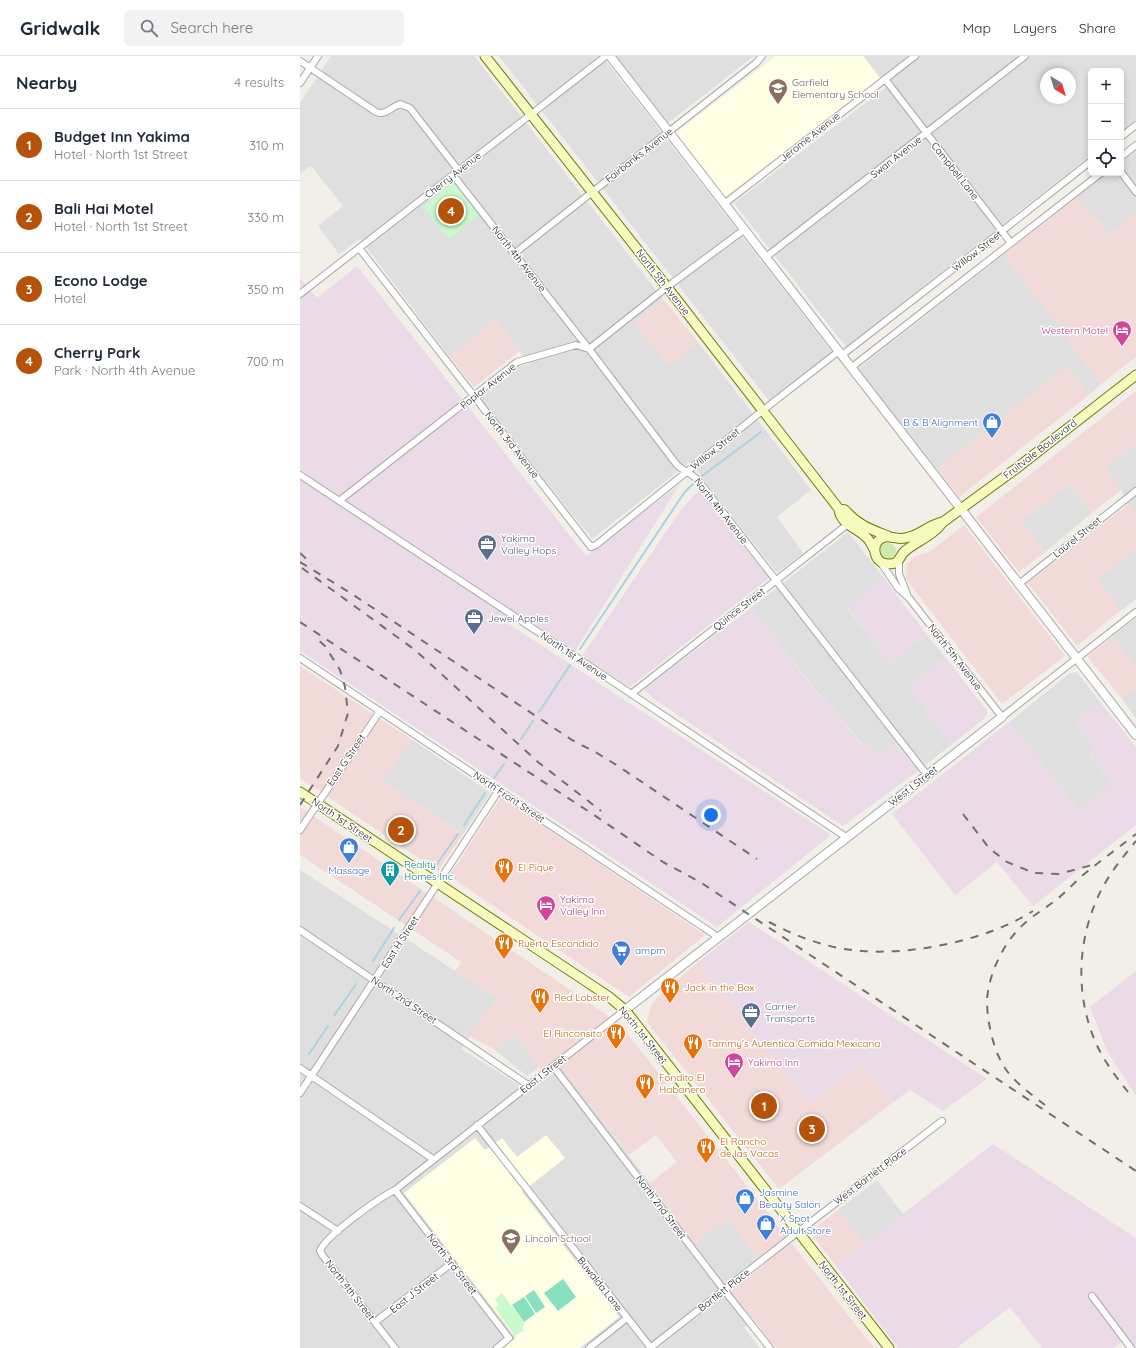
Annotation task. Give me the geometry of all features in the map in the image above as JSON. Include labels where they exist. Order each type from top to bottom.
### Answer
[{"type":"main road","name":"North 5th Avenue","points":[[485,56],[839,509],[839,515],[848,524],[866,537],[875,551]]},
{"type":"main road","name":"Fruitvale Boulevard","points":[[881,562],[884,564],[893,564],[939,528],[943,522],[1017,468],[1136,375]]},
{"type":"main road","name":"North 5th Avenue","points":[[839,509],[845,510],[858,523],[870,530],[892,537]]},
{"type":"main road","name":"Fruitvale Boulevard","points":[[892,537],[911,537],[935,523],[943,522]]},
{"type":"main road","points":[[881,562],[875,551],[875,546],[880,539],[892,537],[902,545],[901,557]]},
{"type":"main road","name":"North 1st Street","points":[[300,792],[608,996],[625,1010],[889,1348]]},
{"type":"street","points":[[300,83],[318,56]]},
{"type":"street","name":"Cherry Avenue","points":[[300,294],[606,56]]},
{"type":"street","points":[[610,56],[1019,584],[1135,730]]},
{"type":"street","name":"Fairbanks Avenue","points":[[515,253],[756,63],[762,56]]},
{"type":"street","name":"Jerome Avenue","points":[[724,204],[915,56]]},
{"type":"street","name":"Swan Avenue","points":[[766,257],[1026,56]]},
{"type":"street","name":"North 4th Avenue","points":[[300,61],[376,112],[381,114],[386,113],[400,104],[410,108],[515,253],[677,465],[698,480],[927,775]]},
{"type":"street","name":"Campbell Lane","points":[[885,79],[1012,243]]},
{"type":"street","points":[[1124,135],[1136,125]]},
{"type":"street","points":[[1124,155],[1136,146]]},
{"type":"street","name":"Willow Street","points":[[591,547],[596,545],[762,411],[1002,231],[1088,163]]},
{"type":"street","name":"Willow Street","points":[[852,367],[1097,176]]},
{"type":"street","points":[[1124,176],[1136,192]]},
{"type":"street","points":[[589,349],[745,229]]},
{"type":"street","name":"North 3rd Avenue","points":[[359,248],[591,547]]},
{"type":"street","name":"Poplar Avenue","points":[[338,501],[517,362],[576,345],[589,349]]},
{"type":"street","name":"North 1st Avenue","points":[[300,475],[846,837]]},
{"type":"street","name":"Laurel Street","points":[[1019,584],[1136,491]]},
{"type":"street","name":"Quince Street","points":[[631,694],[848,524]]},
{"type":"street","name":"North 5th Avenue","points":[[901,557],[898,567],[899,574],[909,598]]},
{"type":"street","name":"North 5th Avenue","points":[[881,562],[898,588],[909,598],[1002,717]]},
{"type":"street","name":"West I Street","points":[[747,914],[1136,612]]},
{"type":"street","name":"North Front Street","points":[[300,658],[718,937]]},
{"type":"street","name":"East G Street","points":[[300,830],[380,711]]},
{"type":"street","name":"East H Street","points":[[300,1092],[499,790]]},
{"type":"street","name":"East I Street","points":[[338,1231],[395,1190],[747,914]]},
{"type":"street","name":"North 2nd Street","points":[[300,930],[528,1085]]},
{"type":"street","name":"North 2nd Street","points":[[553,1066],[770,1348]]},
{"type":"street","points":[[300,1068],[433,1159]]},
{"type":"street","name":"West Bartlett Place","points":[[798,1232],[942,1121]]},
{"type":"street","name":"Buwalda Lane","points":[[477,1126],[650,1348]]},
{"type":"street","name":"North 3rd Street","points":[[395,1190],[509,1338],[497,1348]]},
{"type":"street","points":[[300,1206],[338,1231]]},
{"type":"street","name":"North 4th Street","points":[[338,1231],[322,1246],[320,1250],[395,1348]]},
{"type":"street","name":"Bartlett Place","points":[[650,1348],[798,1232]]},
{"type":"street","name":"East J Street","points":[[376,1322],[452,1263]]},
{"type":"street","points":[[1092,1296],[1128,1347]]},
{"type":"street","points":[[589,1348],[627,1318]]},
{"type":"shaded area","points":[[331,56],[474,56],[663,299],[634,322],[669,365],[698,342],[811,490],[777,517],[803,553],[777,573],[690,462],[592,539],[479,397],[519,366],[530,364],[496,320],[449,356],[360,239],[339,254],[318,226],[343,206],[311,166],[300,174],[300,103]]},
{"type":"shaded area","points":[[499,56],[602,56],[832,352],[769,401]]},
{"type":"shaded area","points":[[616,56],[754,56],[668,123]]},
{"type":"shaded area","name":"Garfield Elementary School","points":[[776,56],[863,56],[880,78],[725,197],[676,133]]},
{"type":"shaded area","points":[[863,56],[1136,56],[1136,120],[1124,129],[1124,68],[1088,68],[1088,157],[846,347],[734,203],[885,88],[880,78]]},
{"type":"shaded area","points":[[1136,150],[1136,213],[1109,235],[1094,216],[1091,218],[1076,198],[1103,176],[1124,176],[1124,160]]},
{"type":"shaded area","points":[[1076,198],[1091,217],[1093,216],[1109,235],[1136,213],[1136,357],[1101,384],[1071,344],[1059,325],[1003,255]]},
{"type":"shaded area","points":[[1003,255],[1059,325],[1071,344],[1101,384],[1089,395],[1067,366],[937,469],[858,369]]},
{"type":"shaded area","points":[[357,266],[586,556],[680,484],[575,651],[516,612],[504,621],[831,835],[717,927],[300,651],[300,278],[317,298]]},
{"type":"shaded area","points":[[663,299],[698,342],[669,365],[634,322]]},
{"type":"shaded area","points":[[495,319],[520,351],[474,387],[449,356]]},
{"type":"shaded area","points":[[1067,366],[1089,395],[959,497],[937,469]]},
{"type":"shaded area","points":[[1136,391],[1136,444],[1104,469],[1121,490],[1092,513],[1069,484],[1021,521],[1045,552],[1019,572],[976,517]]},
{"type":"shaded area","points":[[1136,444],[1136,513],[1128,504],[1121,490],[1104,469]]},
{"type":"shaded area","points":[[1069,484],[1092,513],[1045,552],[1021,521]]},
{"type":"shaded area","points":[[699,490],[769,578],[630,687],[582,656],[680,511]]},
{"type":"shaded area","points":[[1128,504],[1136,513],[1136,548],[1097,579],[1121,610],[1077,646],[1028,583]]},
{"type":"shaded area","points":[[964,525],[1065,656],[1002,704],[906,579],[907,564],[916,556],[929,552]]},
{"type":"shaded area","points":[[848,532],[884,578],[847,608],[891,663],[927,635],[945,657],[908,687],[952,744],[918,771],[896,743],[878,756],[868,744],[864,747],[825,698],[823,699],[751,608]]},
{"type":"shaded area","points":[[1136,548],[1136,599],[1121,610],[1097,579]]},
{"type":"shaded area","points":[[884,578],[927,635],[891,663],[847,607]]},
{"type":"shaded area","points":[[751,608],[822,699],[825,698],[863,747],[868,744],[878,756],[895,743],[918,771],[843,826],[654,699],[644,689]]},
{"type":"shaded area","points":[[1136,618],[1136,667],[1112,637]]},
{"type":"shaded area","points":[[1112,637],[1136,667],[1136,688],[1122,699],[1087,656]]},
{"type":"shaded area","points":[[945,657],[988,712],[984,719],[952,744],[908,687]]},
{"type":"shaded area","points":[[300,666],[411,739],[382,781],[463,834],[438,871],[300,778]]},
{"type":"shaded area","points":[[1077,672],[1100,702],[1074,722],[1095,749],[1089,754],[1113,784],[1079,810],[1009,722],[1070,673]]},
{"type":"shaded area","points":[[1136,688],[1136,719],[1122,699]]},
{"type":"shaded area","points":[[1100,702],[1136,747],[1136,825],[1033,906],[997,862],[955,895],[892,814],[1009,722],[1079,810],[1113,784],[1089,753],[1095,749],[1074,722]]},
{"type":"shaded area","points":[[411,739],[491,793],[463,834],[382,781]]},
{"type":"shaded area","points":[[501,797],[705,935],[629,997],[449,876]]},
{"type":"shaded area","points":[[300,807],[619,1023],[874,1348],[776,1348],[731,1291],[764,1265],[729,1218],[695,1243],[650,1183],[677,1162],[656,1135],[629,1155],[562,1067],[547,1078],[515,1035],[494,1049],[469,1036],[497,998],[455,971],[461,962],[300,855]]},
{"type":"shaded area","points":[[300,870],[497,998],[461,1049],[529,1091],[562,1067],[695,1243],[729,1218],[759,1259],[727,1285],[752,1319],[744,1328],[760,1348],[300,1348]]},
{"type":"shaded area","points":[[749,922],[987,1079],[943,1111],[910,1090],[892,1103],[861,1065],[809,1104],[698,962]]},
{"type":"shaded area","points":[[698,962],[809,1104],[861,1065],[892,1103],[779,1189],[647,1022],[651,1005],[664,991]]},
{"type":"shaded area","points":[[1136,971],[1136,1096],[1107,1051],[1090,1007]]},
{"type":"shaded area","points":[[515,1035],[539,1067],[527,1076],[494,1049]]},
{"type":"shaded area","name":"Lincoln School","points":[[546,1135],[565,1158],[522,1192],[619,1317],[580,1348],[505,1348],[504,1347],[516,1338],[404,1193],[475,1138],[485,1150],[502,1138],[517,1157]]},
{"type":"shaded area","points":[[993,1144],[1136,1238],[1136,1348],[1134,1348],[1126,1338],[1114,1348],[1042,1348],[1010,1307],[957,1348],[898,1348],[836,1266]]},
{"type":"shaded area","points":[[877,1180],[903,1214],[865,1244],[838,1210]]},
{"type":"shaded area","points":[[838,1210],[865,1244],[836,1266],[810,1232]]},
{"type":"green space","points":[[453,182],[479,215],[449,239],[423,207]]},
{"type":"green space","points":[[888,543],[894,545],[896,551],[894,557],[888,559],[882,557],[880,551],[882,545]]},
{"type":"green space","points":[[563,1279],[576,1297],[558,1311],[544,1293]]},
{"type":"green space","points":[[534,1290],[545,1307],[536,1313],[525,1296]]},
{"type":"green space","points":[[502,1293],[525,1324],[522,1327],[524,1330],[515,1336],[495,1308],[499,1305],[495,1299]]},
{"type":"green space","points":[[524,1297],[535,1314],[524,1322],[512,1305]]},
{"type":"waterway","points":[[702,476],[761,432]]},
{"type":"waterway","points":[[580,649],[684,493],[694,483]]},
{"type":"waterway","points":[[539,712],[570,665]]},
{"type":"waterway","points":[[521,739],[533,721]]},
{"type":"waterway","points":[[494,778],[504,764]]},
{"type":"waterway","points":[[464,825],[485,793]]},
{"type":"waterway","points":[[437,864],[458,834]]},
{"type":"waterway","points":[[399,920],[420,891]]},
{"type":"waterway","points":[[373,961],[394,928]]},
{"type":"waterway","points":[[334,1016],[356,984]]},
{"type":"waterway","points":[[309,1054],[328,1026]]},
{"type":"railway","points":[[300,553],[312,564]]},
{"type":"railway","points":[[300,562],[352,594],[572,740],[618,766],[757,859]]},
{"type":"railway","points":[[302,568],[415,650],[538,762],[601,811]]},
{"type":"railway","points":[[300,622],[663,862],[700,882],[1136,1171]]},
{"type":"railway","points":[[300,805],[338,746],[348,713],[345,687],[340,670],[325,646],[314,636]]},
{"type":"railway","points":[[963,814],[989,848],[1007,862],[1034,873],[1059,874],[1092,865]]},
{"type":"railway","points":[[1045,1105],[1015,1080],[1002,1064],[998,1056],[992,1038],[987,1009],[988,992],[992,974],[1005,947],[1020,927],[1060,897],[1089,870],[1136,834]]},
{"type":"railway","points":[[1128,1092],[1106,1062],[1095,1041],[1084,1006],[1081,970],[1090,916],[1097,899],[1109,876],[1136,841]]},
{"type":"railway","points":[[769,922],[791,933],[825,945],[850,950],[882,952],[927,948],[973,937],[995,930],[1033,911]]},
{"type":"place","name":"Garfield Elementary School","points":[[778,105]]},
{"type":"place","name":"Cherry Park","points":[[451,211]]},
{"type":"place","name":"Western Motel","points":[[1122,347]]},
{"type":"place","name":"B & B Alignment","points":[[992,439]]},
{"type":"place","name":"Yakima Valley Hops","points":[[487,561]]},
{"type":"place","name":"Jewel Apples","points":[[474,635]]},
{"type":"place","name":"Bali Hai Motel","points":[[401,830]]},
{"type":"place","name":"Massage","points":[[349,864]]},
{"type":"place","name":"El Pique","points":[[504,884]]},
{"type":"place","name":"Reality Homes Inc","points":[[390,887]]},
{"type":"place","name":"Yakima Valley Inn","points":[[546,922]]},
{"type":"place","name":"Puerto Escondido","points":[[504,960]]},
{"type":"place","name":"ampm","points":[[621,967]]},
{"type":"place","name":"Jack in the Box","points":[[670,1004]]},
{"type":"place","name":"Red Lobster","points":[[540,1014]]},
{"type":"place","name":"Carrier Transports","points":[[751,1029]]},
{"type":"place","name":"El Rinconsito","points":[[616,1050]]},
{"type":"place","name":"Tammy's Autentica Comida Mexicana","points":[[693,1060]]},
{"type":"place","name":"Yakima Inn","points":[[734,1079]]},
{"type":"place","name":"Fondito El Habanero","points":[[645,1100]]},
{"type":"place","name":"Budget Inn Yakima","points":[[764,1106]]},
{"type":"place","name":"Econo Lodge","points":[[812,1129]]},
{"type":"place","name":"El Rancho de las Vacas","points":[[706,1164]]},
{"type":"place","name":"Jasmine Beauty Salon","points":[[745,1215]]},
{"type":"place","name":"X Spot Adult Store","points":[[766,1241]]},
{"type":"place","name":"Lincoln School","points":[[511,1255]]}]
